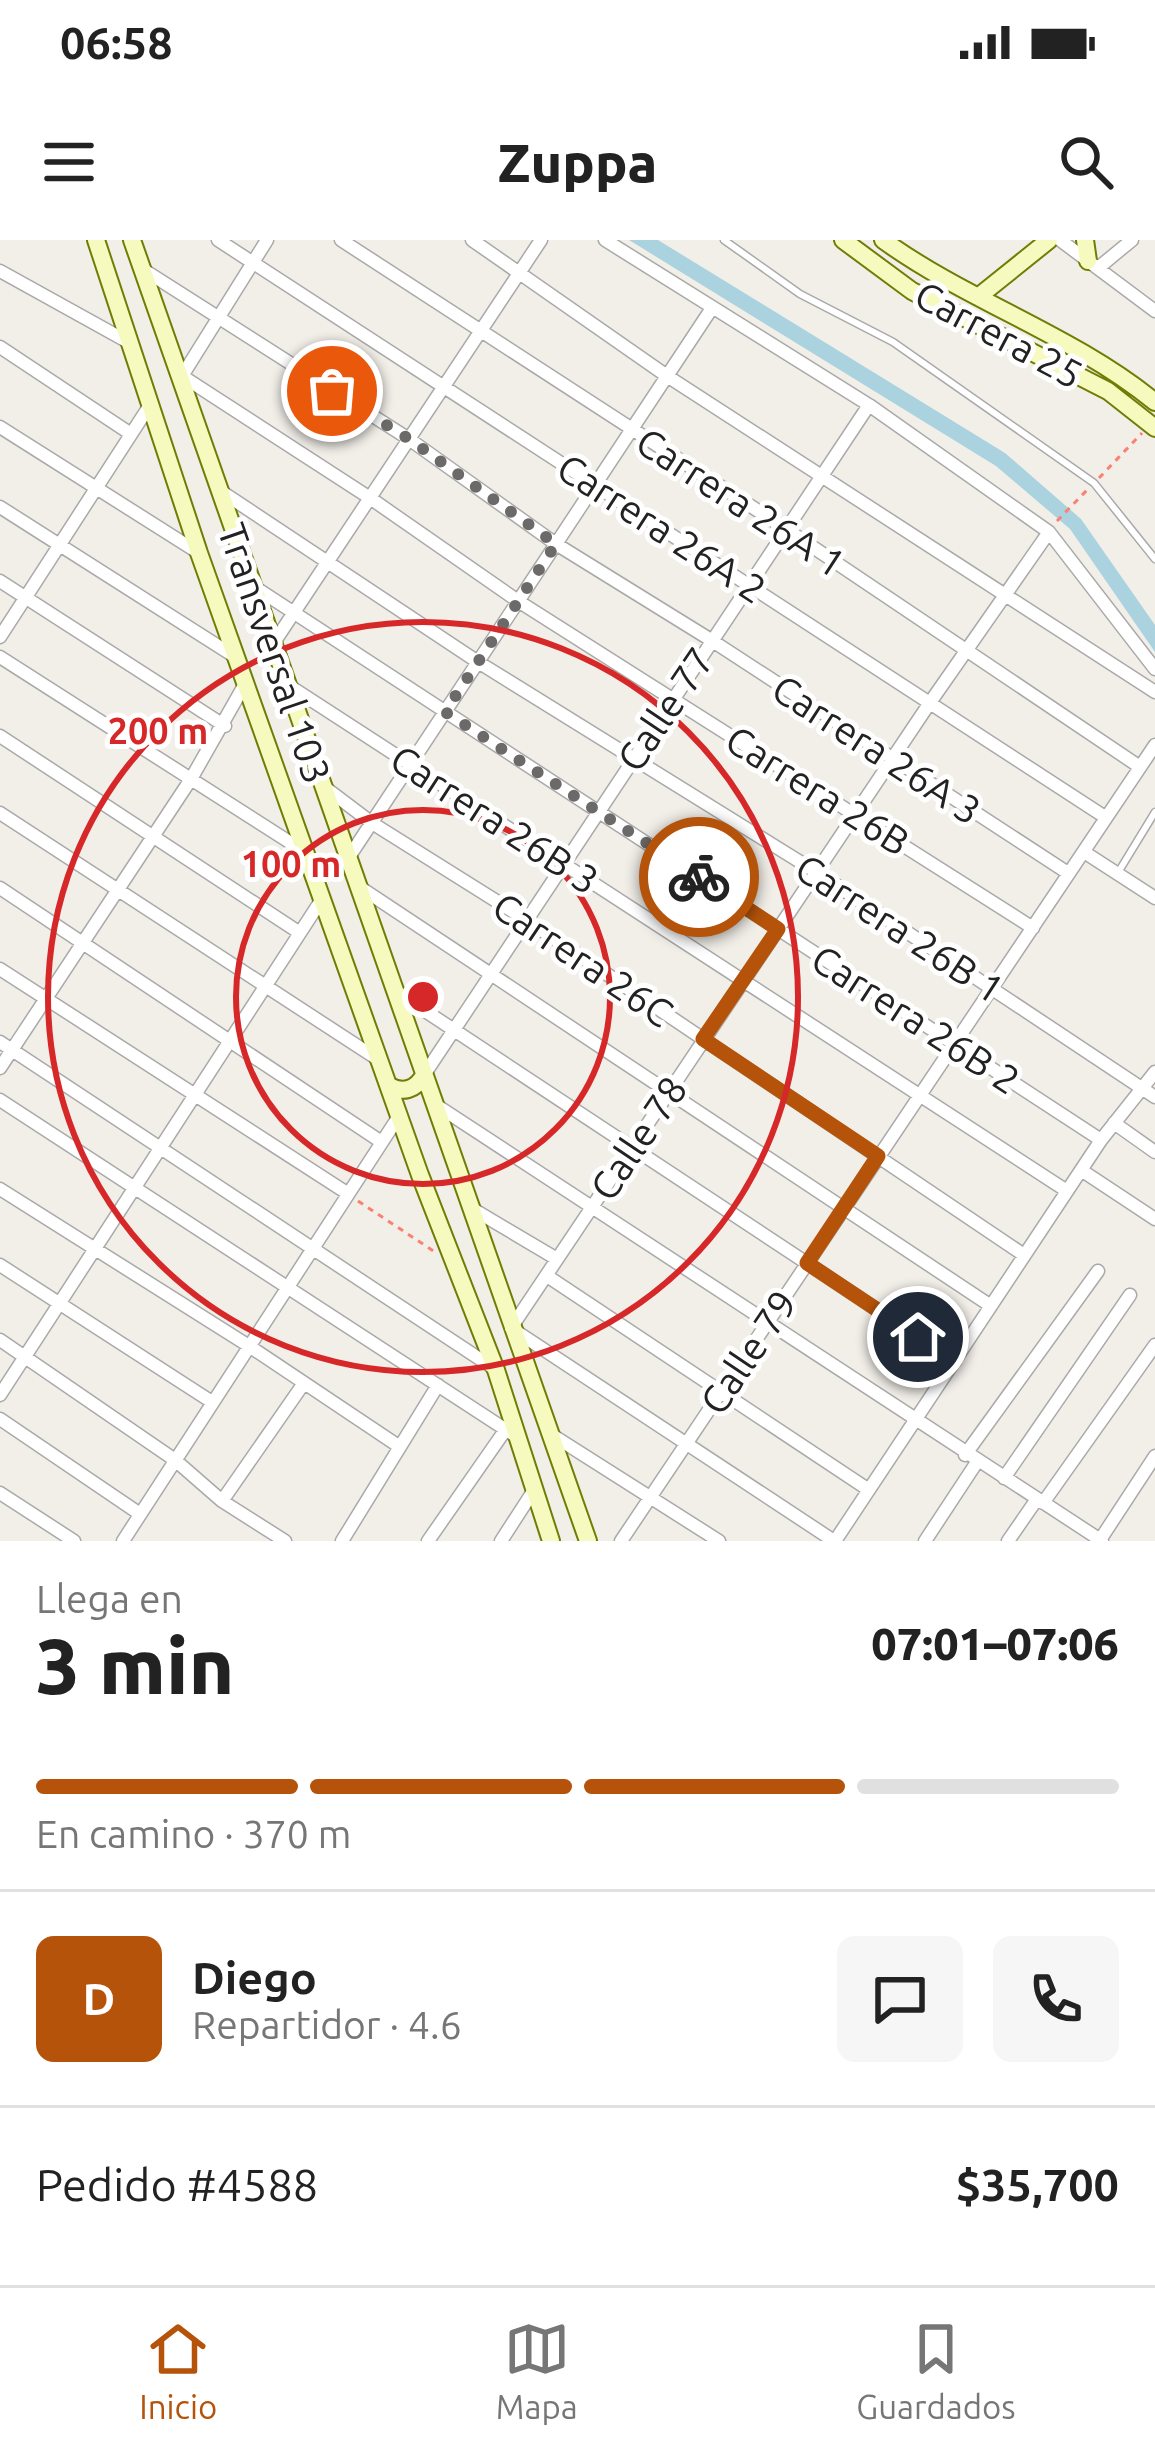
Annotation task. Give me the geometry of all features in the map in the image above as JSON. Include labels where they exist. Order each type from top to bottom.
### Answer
[{"type":"street","name":"Transversal 103","points":[[96,240],[199,553],[399,1116],[496,1370],[510,1432],[551,1541]]},
{"type":"street","name":"Transversal 103","points":[[132,240],[588,1541]]},
{"type":"street","name":"Carrera 26A 2","points":[[218,240],[1105,817]]},
{"type":"street","points":[[182,376],[267,240]]},
{"type":"street","name":"Carrera 26A 1","points":[[341,240],[786,529],[1140,767]]},
{"type":"street","points":[[472,240],[667,376],[1155,692]]},
{"type":"street","points":[[272,645],[541,240]]},
{"type":"street","points":[[605,240],[1053,526],[1155,669]]},
{"type":"street","name":"Carrera 25","points":[[843,240],[912,291],[1108,391],[1153,426]]},
{"type":"street","name":"Carrera 25","points":[[883,240],[925,270],[1115,369],[1155,402]]},
{"type":"street","points":[[978,297],[1049,240]]},
{"type":"street","points":[[1060,240],[1149,307],[1155,292]]},
{"type":"street","points":[[1085,240],[1093,265]]},
{"type":"street","points":[[1093,265],[1132,240]]},
{"type":"street","name":"Carrera 26A 3","points":[[144,270],[409,439],[556,544],[1068,873]]},
{"type":"street","points":[[0,271],[130,344]]},
{"type":"street","points":[[347,860],[712,308]]},
{"type":"street","points":[[0,347],[131,434]]},
{"type":"street","name":"Carrera 26B","points":[[182,376],[518,601],[1033,928]]},
{"type":"street","points":[[0,637],[150,405]]},
{"type":"street","name":"Calle 77","points":[[424,1075],[869,405]]},
{"type":"street","points":[[0,427],[199,553]]},
{"type":"street","name":"Carrera 26B 1","points":[[218,490],[478,662],[818,873],[1155,1097]]},
{"type":"street","points":[[0,507],[237,658]]},
{"type":"street","name":"Calle 78","points":[[512,1328],[1053,526]]},
{"type":"street","points":[[0,581],[224,726]]},
{"type":"street","name":"Carrera 26B 2","points":[[249,584],[1101,1140]]},
{"type":"street","points":[[0,657],[305,852]]},
{"type":"street","name":"Carrera 26B 3","points":[[284,682],[1067,1191]]},
{"type":"street","points":[[0,1068],[191,779],[246,683]]},
{"type":"street","points":[[0,736],[300,933]]},
{"type":"street","name":"Calle 79","points":[[621,1541],[1155,745]]},
{"type":"street","name":"Carrera 26C","points":[[321,784],[371,823],[525,919],[1024,1255]]},
{"type":"street","points":[[0,813],[379,1060]]},
{"type":"street","points":[[1084,852],[1155,898]]},
{"type":"street","points":[[355,884],[991,1306]]},
{"type":"street","points":[[0,888],[380,1141]]},
{"type":"street","points":[[0,1395],[322,899]]},
{"type":"street","points":[[0,969],[346,1193]]},
{"type":"street","points":[[397,993],[955,1361]]},
{"type":"street","points":[[0,1042],[496,1370]]},
{"type":"street","points":[[512,1328],[835,1541],[1101,1140],[1155,1072]]},
{"type":"street","points":[[388,1085],[406,1090],[424,1075]]},
{"type":"street","points":[[0,1100],[510,1432],[428,1541]]},
{"type":"street","points":[[123,1541],[380,1141],[418,1101],[434,1104],[1095,1539],[1155,1456]]},
{"type":"street","points":[[1114,1124],[1155,1152]]},
{"type":"street","points":[[1081,1170],[1155,1219]]},
{"type":"street","points":[[0,1189],[400,1447]]},
{"type":"street","points":[[469,1207],[557,1259]]},
{"type":"street","points":[[0,1265],[212,1402]]},
{"type":"street","points":[[925,1541],[971,1458],[1099,1271]]},
{"type":"street","points":[[547,1276],[869,1490]]},
{"type":"street","points":[[1004,1478],[1130,1295]]},
{"type":"street","points":[[0,1340],[176,1460],[222,1501],[285,1541]]},
{"type":"street","points":[[1008,1541],[1155,1346]]},
{"type":"street","points":[[222,1501],[304,1383]]},
{"type":"street","points":[[342,1541],[438,1385]]},
{"type":"street","points":[[0,1419],[140,1514]]},
{"type":"street","points":[[548,1432],[719,1541]]},
{"type":"street","points":[[501,1541],[533,1490]]},
{"type":"street","points":[[0,1493],[74,1541]]},
{"type":"lane","points":[[724,240],[800,294],[893,343],[1094,483],[1155,559]]},
{"type":"lane","points":[[1118,874],[1155,812]]},
{"type":"path","points":[[1053,526],[1153,426]]},
{"type":"path","points":[[346,1193],[454,1264]]},
{"type":"water","points":[[629,240],[658,240],[1005,453],[1081,519],[1155,625],[1155,652],[1070,529],[996,466]]},
{"type":"way so far","points":[[332,391],[409,439],[556,544],[445,712],[699,877]]},
{"type":"route","points":[[699,877],[778,929],[703,1039],[878,1156],[807,1263],[918,1337]]}]
